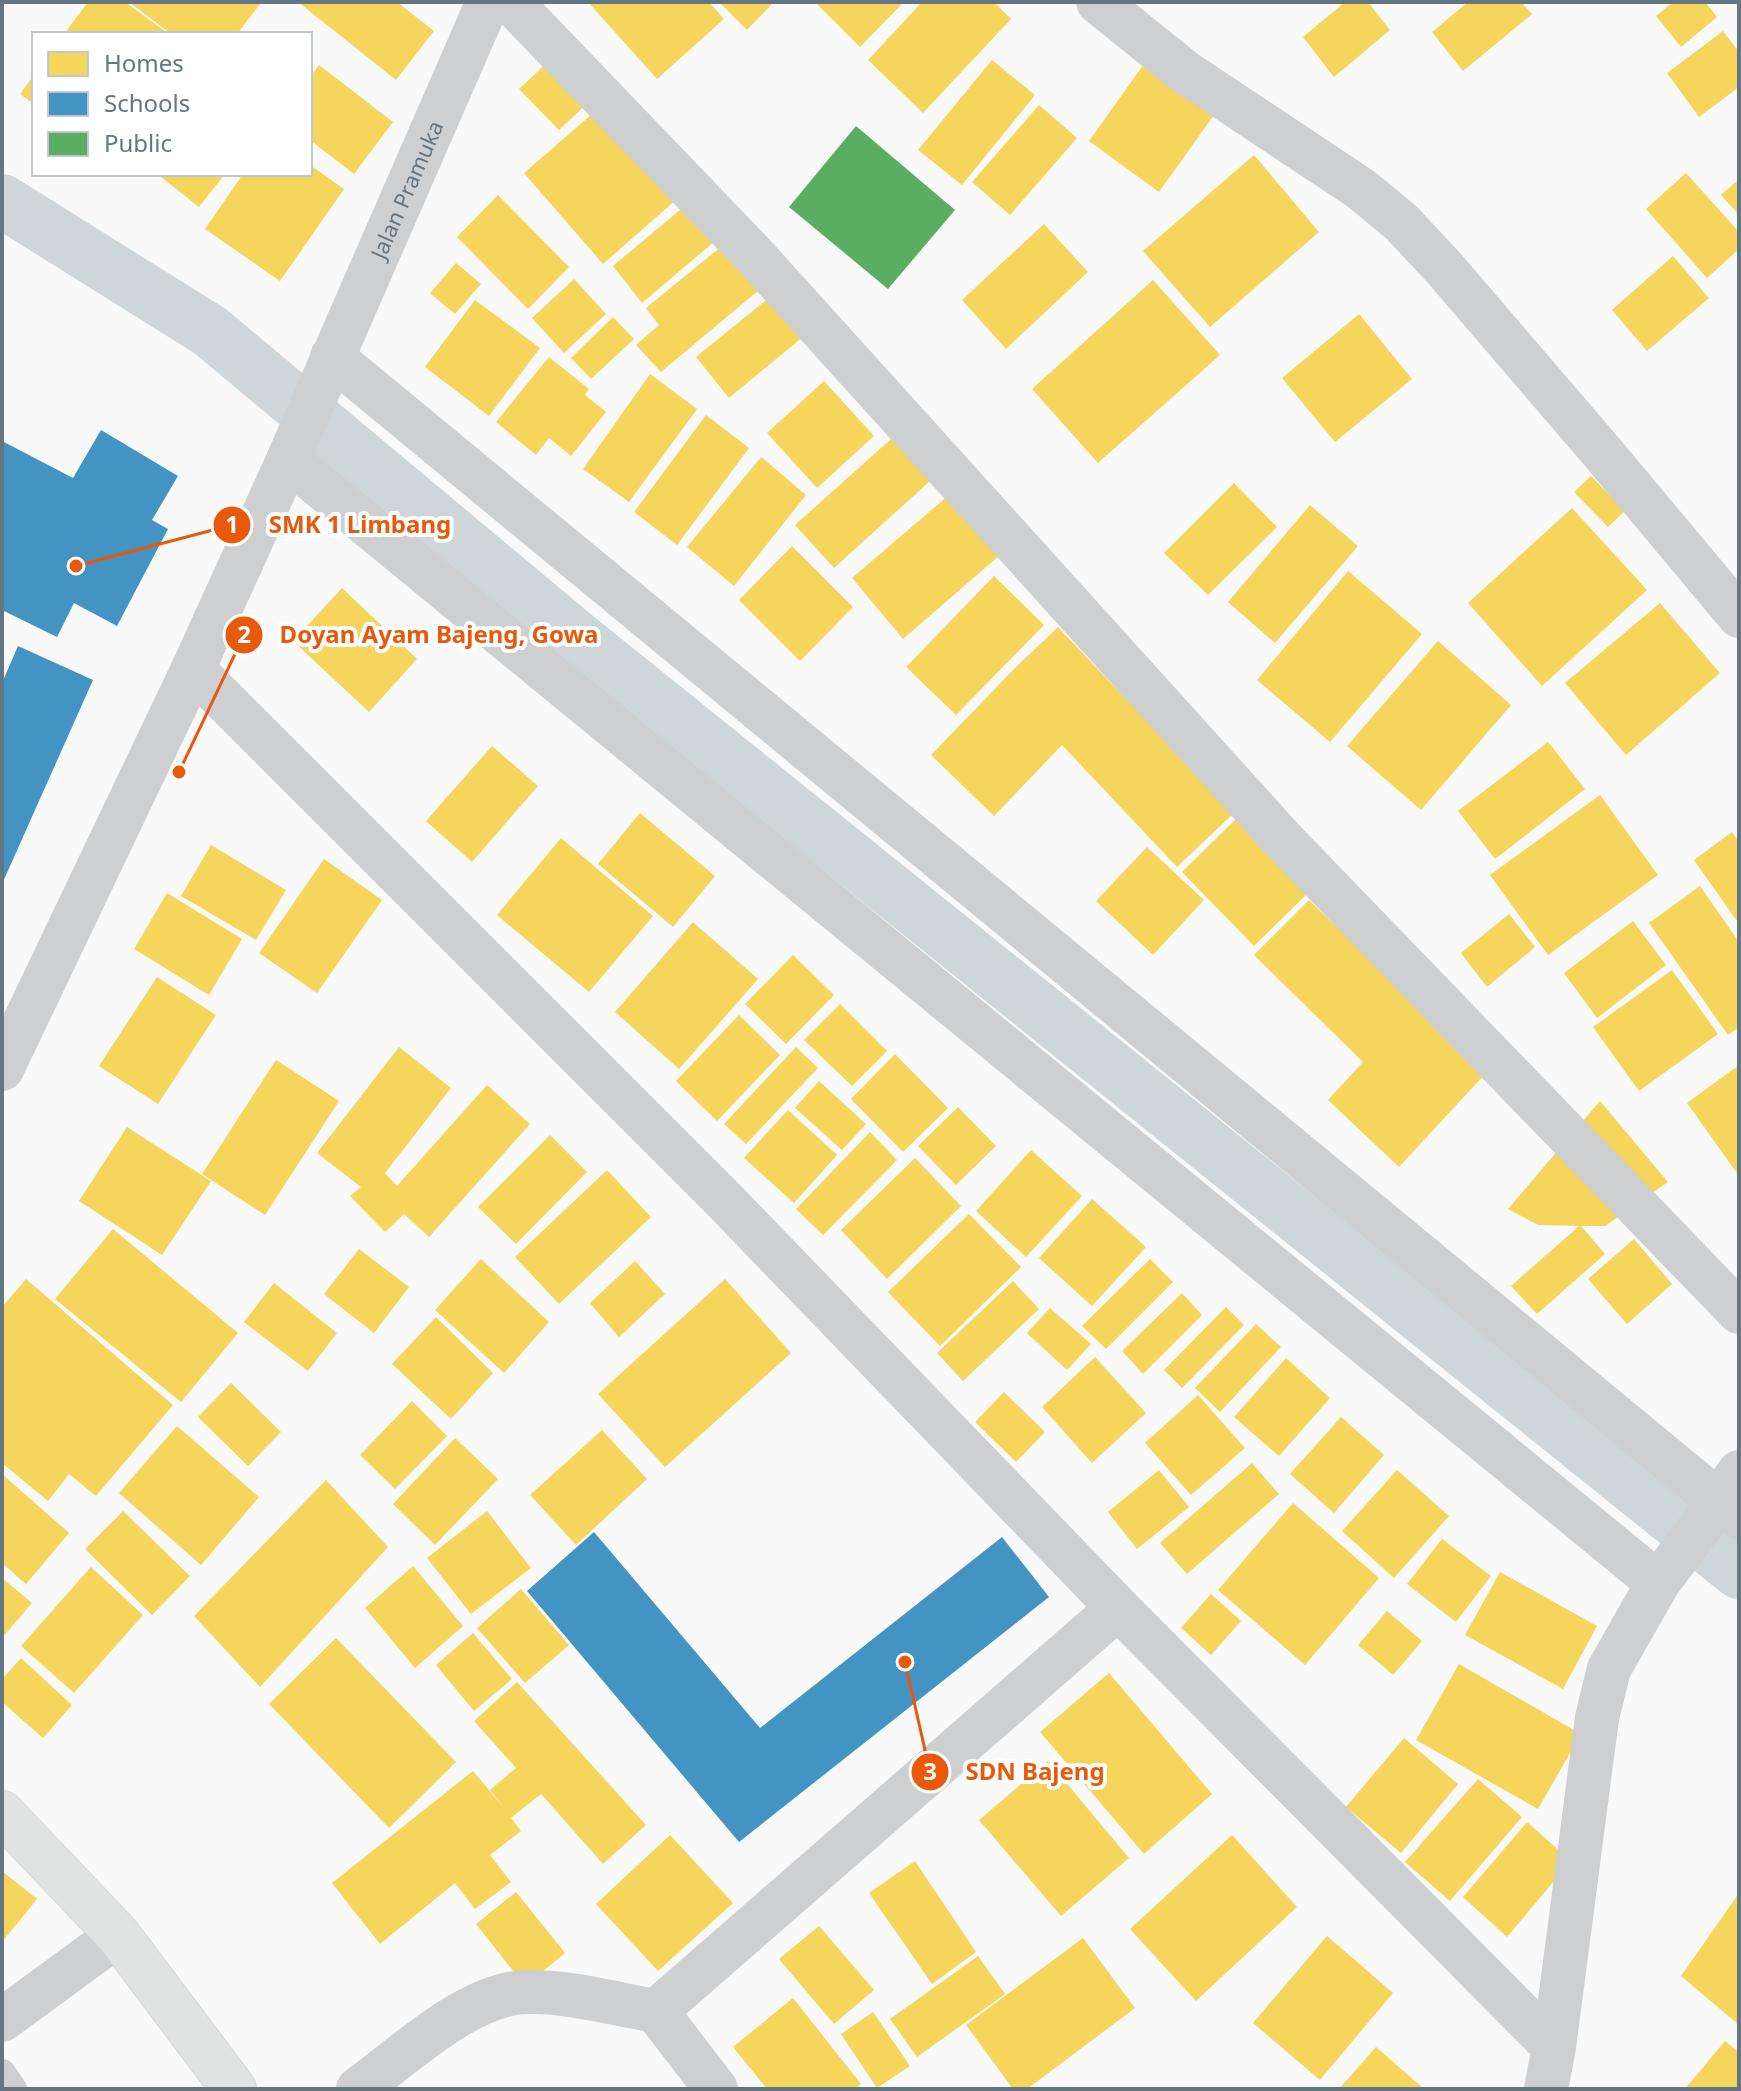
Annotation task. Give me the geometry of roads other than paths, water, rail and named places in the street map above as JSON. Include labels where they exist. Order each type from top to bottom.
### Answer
[{"type":"highway","points":[[2,1813],[118,1935],[234,2089]]},
{"type":"street","name":"Jalan Pramuka","points":[[2,1069],[193,669],[488,2]]},
{"type":"street","points":[[511,2],[773,276],[1283,840],[1739,1312]]},
{"type":"street","points":[[1098,2],[1185,72],[1361,189],[1401,222],[1602,452],[1739,616]]},
{"type":"street","points":[[328,367],[1727,1502],[1663,1575],[1609,1669],[1597,1718],[1550,2068]]},
{"type":"street","points":[[292,450],[1663,1575]]},
{"type":"street","points":[[193,669],[712,1187],[1118,1608],[1550,2068]]},
{"type":"street","points":[[656,2011],[1118,1608]]},
{"type":"street","points":[[2,2020],[118,1935]]},
{"type":"street","points":[[358,2089],[458,2015],[485,2001],[516,1993],[553,1994],[656,2011],[716,2089]]},
{"type":"lane","points":[[2,2073],[13,2089]]},
{"type":"waterway","points":[[2,201],[210,331],[576,637],[1739,1572]]},
{"type":"place","name":"SMK 1 Limbang","points":[[76,566]]},
{"type":"place","name":"Doyan Ayam Bajeng, Gowa","points":[[179,772]]},
{"type":"place","name":"SDN Bajeng","points":[[905,1662]]}]
